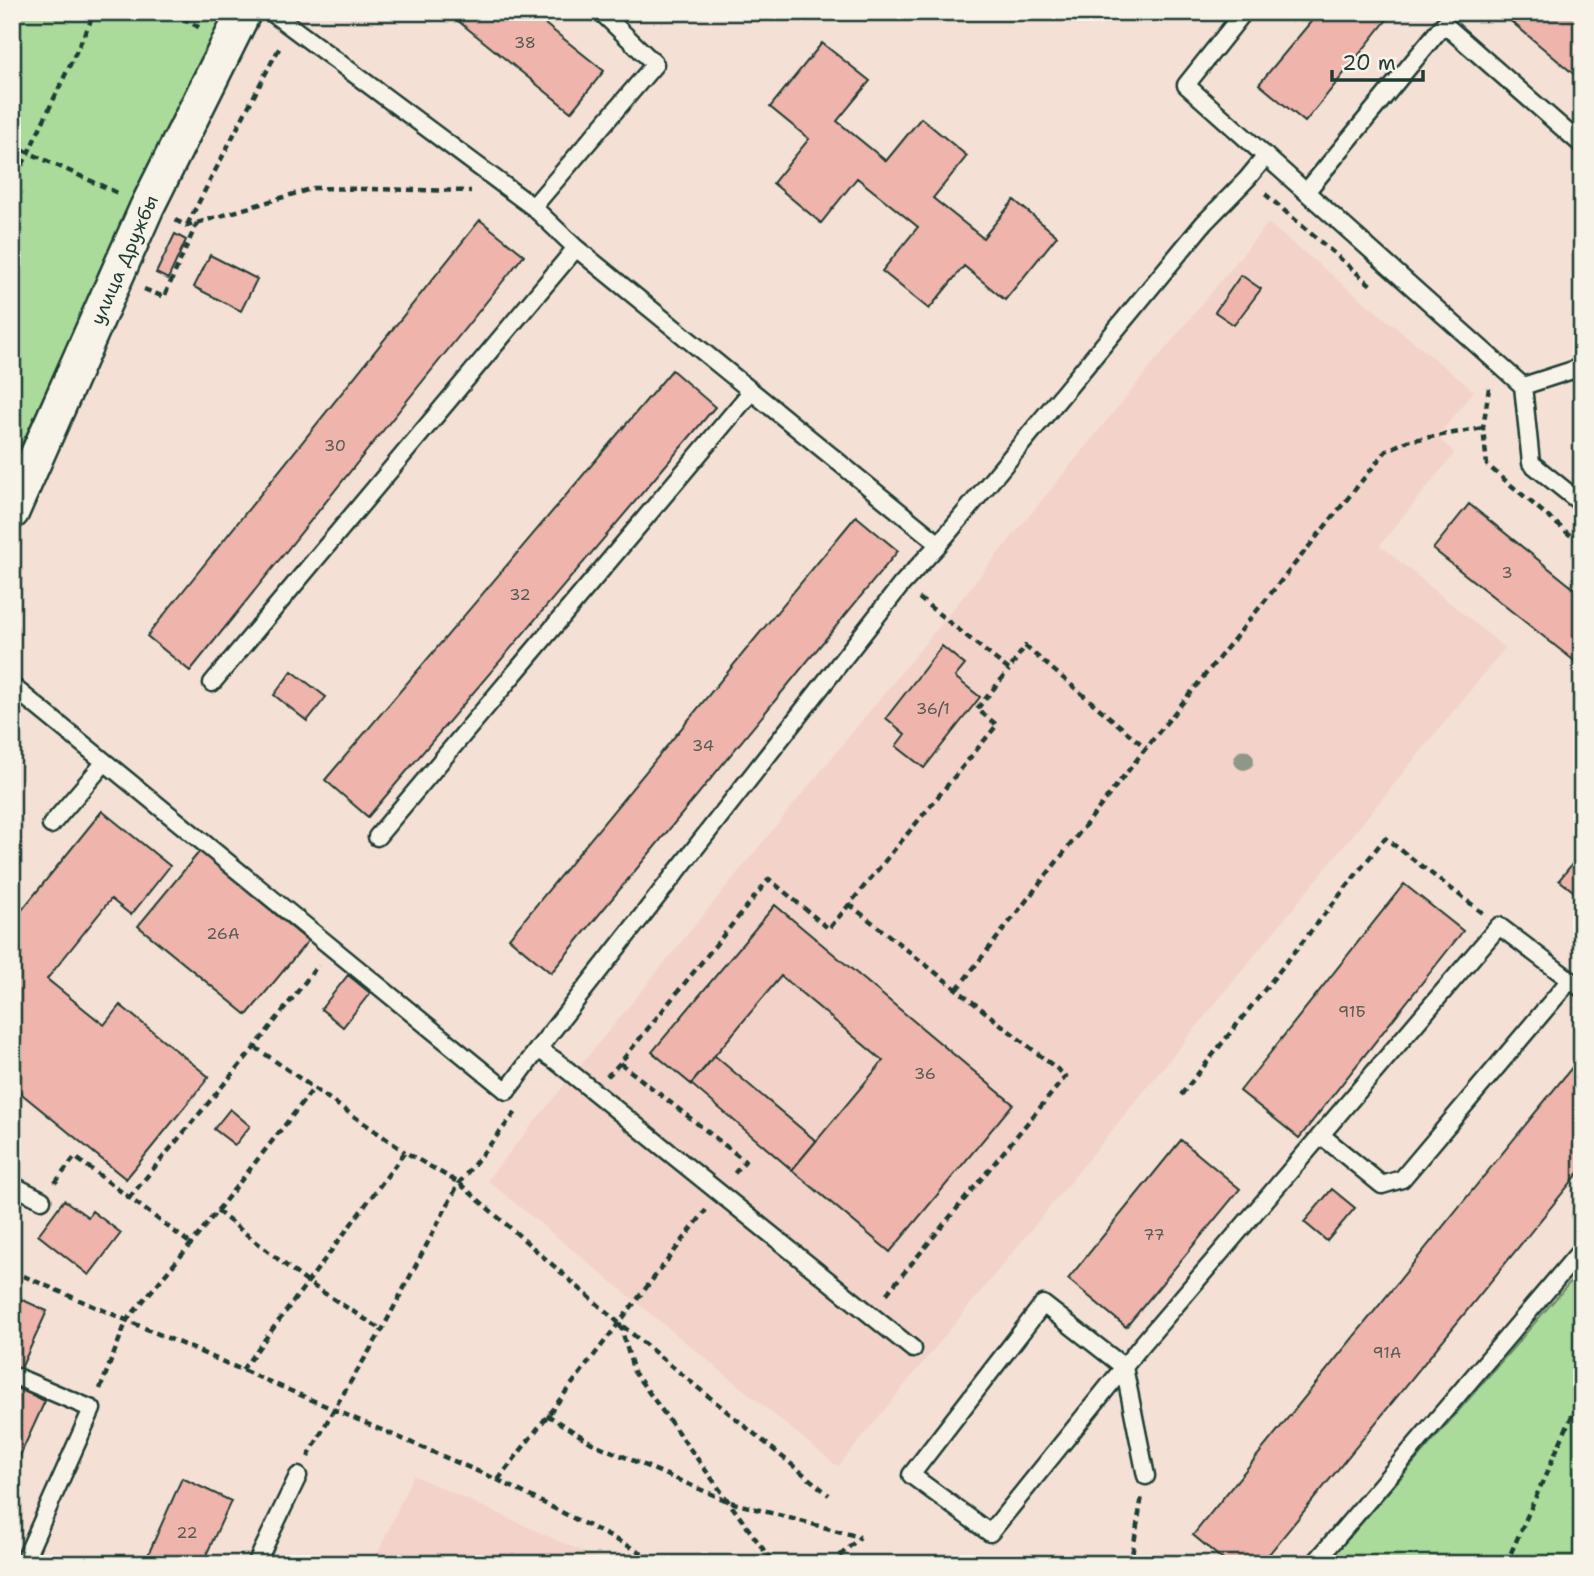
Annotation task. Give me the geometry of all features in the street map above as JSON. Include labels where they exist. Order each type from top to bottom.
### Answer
[{"type":"street","name":"улица Дружбы","points":[[12,512],[148,207],[244,12]]},
{"type":"lane","points":[[271,12],[533,207],[576,248],[939,544]]},
{"type":"lane","points":[[533,207],[655,64],[601,12]]},
{"type":"lane","points":[[1244,12],[1186,85],[1523,386],[1531,463],[1582,504]]},
{"type":"lane","points":[[1306,191],[1444,24],[1582,145]]},
{"type":"lane","points":[[12,686],[507,1091],[901,585],[939,544],[1204,223],[1266,156]]},
{"type":"lane","points":[[212,683],[576,248]]},
{"type":"lane","points":[[1523,386],[1582,367]]},
{"type":"lane","points":[[377,836],[751,392]]},
{"type":"lane","points":[[51,825],[105,762]]},
{"type":"lane","points":[[1146,1476],[1124,1367],[1043,1304],[911,1475],[990,1532],[1124,1367],[1499,926],[1576,984],[1402,1179],[1382,1185],[1322,1136]]},
{"type":"lane","points":[[538,1049],[913,1349]]},
{"type":"lane","points":[[12,1185],[42,1199]]},
{"type":"lane","points":[[1314,1564],[1582,1249]]},
{"type":"lane","points":[[17,1377],[92,1409],[23,1564]]},
{"type":"lane","points":[[256,1564],[298,1476]]},
{"type":"path","points":[[12,187],[95,12]]},
{"type":"path","points":[[187,226],[271,63],[292,28]]},
{"type":"path","points":[[12,145],[187,226],[314,188],[512,191]]},
{"type":"path","points":[[1247,179],[1374,288]]},
{"type":"path","points":[[142,288],[164,297],[197,223]]},
{"type":"path","points":[[1490,387],[1483,428],[1487,466],[1582,545]]},
{"type":"path","points":[[957,989],[1146,748],[1386,451],[1407,442],[1483,428]]},
{"type":"path","points":[[901,585],[1009,670]]},
{"type":"path","points":[[599,1067],[609,1074],[620,1063],[769,879],[829,929],[997,725],[977,709],[1025,646],[1146,748]]},
{"type":"path","points":[[1181,1094],[1385,838],[1499,926]]},
{"type":"path","points":[[849,904],[1066,1076],[870,1314]]},
{"type":"path","points":[[129,1198],[255,1047],[332,948]]},
{"type":"path","points":[[255,1047],[404,1152],[459,1183],[619,1323],[829,1495]]},
{"type":"path","points":[[498,1480],[745,1161],[620,1063]]},
{"type":"path","points":[[92,1409],[127,1320],[191,1244],[314,1088]]},
{"type":"path","points":[[298,1476],[334,1409],[382,1330],[459,1183],[516,1112]]},
{"type":"path","points":[[242,1370],[404,1152]]},
{"type":"path","points":[[42,1199],[75,1157],[191,1244]]},
{"type":"path","points":[[217,1211],[307,1282],[382,1330]]},
{"type":"path","points":[[12,1271],[498,1480],[664,1564]]},
{"type":"path","points":[[619,1323],[634,1372],[774,1564]]},
{"type":"path","points":[[1506,1564],[1582,1393]]},
{"type":"path","points":[[547,1415],[592,1443],[730,1502],[860,1537],[831,1564]]},
{"type":"path","points":[[1133,1564],[1131,1561],[1146,1476]]},
{"type":"shaded area","points":[[1268,223],[1474,391],[1437,437],[1455,453],[1380,545],[1505,648],[838,1467],[487,1180]]},
{"type":"shaded area","points":[[413,1475],[610,1564],[373,1564]]},
{"type":"green space","points":[[12,12],[226,12],[148,167],[12,466]]},
{"type":"green space","points":[[1570,1282],[1582,1290],[1582,1564],[1333,1564],[1334,1555]]},
{"type":"building","points":[[447,12],[530,12],[604,71],[571,112]]},
{"type":"building","points":[[1319,12],[1393,12],[1305,122],[1259,84]]},
{"type":"building","points":[[1500,12],[1582,12],[1582,81]]},
{"type":"building","points":[[822,43],[870,81],[837,121],[886,161],[921,118],[967,156],[933,198],[983,238],[1014,200],[1057,236],[1005,300],[964,266],[929,309],[882,271],[918,227],[857,178],[821,223],[773,183],[809,139],[770,107]]},
{"type":"building","points":[[480,220],[524,255],[190,671],[147,636]]},
{"type":"building","points":[[175,234],[186,240],[168,279],[156,273]]},
{"type":"building","points":[[210,255],[257,279],[241,311],[194,287]]},
{"type":"building","points":[[1241,275],[1261,289],[1234,325],[1215,312]]},
{"type":"building","points":[[672,370],[715,407],[368,817],[325,780]]},
{"type":"building","points":[[1469,504],[1582,595],[1582,667],[1433,549]]},
{"type":"building","points":[[856,516],[898,551],[551,973],[509,938]]},
{"type":"building","points":[[942,646],[965,665],[955,677],[980,697],[924,768],[896,746],[905,734],[886,718]]},
{"type":"building","points":[[292,671],[326,697],[307,721],[274,695]]},
{"type":"building","points":[[102,811],[170,866],[131,915],[111,899],[47,979],[104,1025],[120,1005],[209,1077],[126,1179],[12,1086],[12,922]]},
{"type":"building","points":[[200,851],[308,941],[247,1015],[138,926]]},
{"type":"building","points":[[1582,852],[1582,898],[1559,880]]},
{"type":"building","points":[[1404,884],[1463,931],[1299,1138],[1240,1091]]},
{"type":"building","points":[[775,905],[1013,1104],[890,1252],[792,1170],[883,1061],[781,976],[691,1084],[652,1052]]},
{"type":"building","points":[[348,975],[370,993],[343,1027],[321,1009]]},
{"type":"building","points":[[1582,1055],[1582,1169],[1261,1564],[1228,1564],[1193,1535]]},
{"type":"building","points":[[715,1056],[816,1141],[792,1170],[691,1084]]},
{"type":"building","points":[[230,1109],[250,1126],[235,1145],[214,1129]]},
{"type":"building","points":[[1181,1140],[1240,1189],[1126,1327],[1068,1279]]},
{"type":"building","points":[[1332,1189],[1355,1208],[1327,1241],[1304,1222]]},
{"type":"building","points":[[64,1200],[88,1217],[92,1211],[121,1233],[89,1275],[38,1235]]},
{"type":"building","points":[[12,1295],[47,1311],[13,1386],[12,1385]]},
{"type":"building","points":[[12,1386],[45,1401],[12,1473]]},
{"type":"building","points":[[182,1478],[231,1501],[202,1564],[144,1564]]}]
